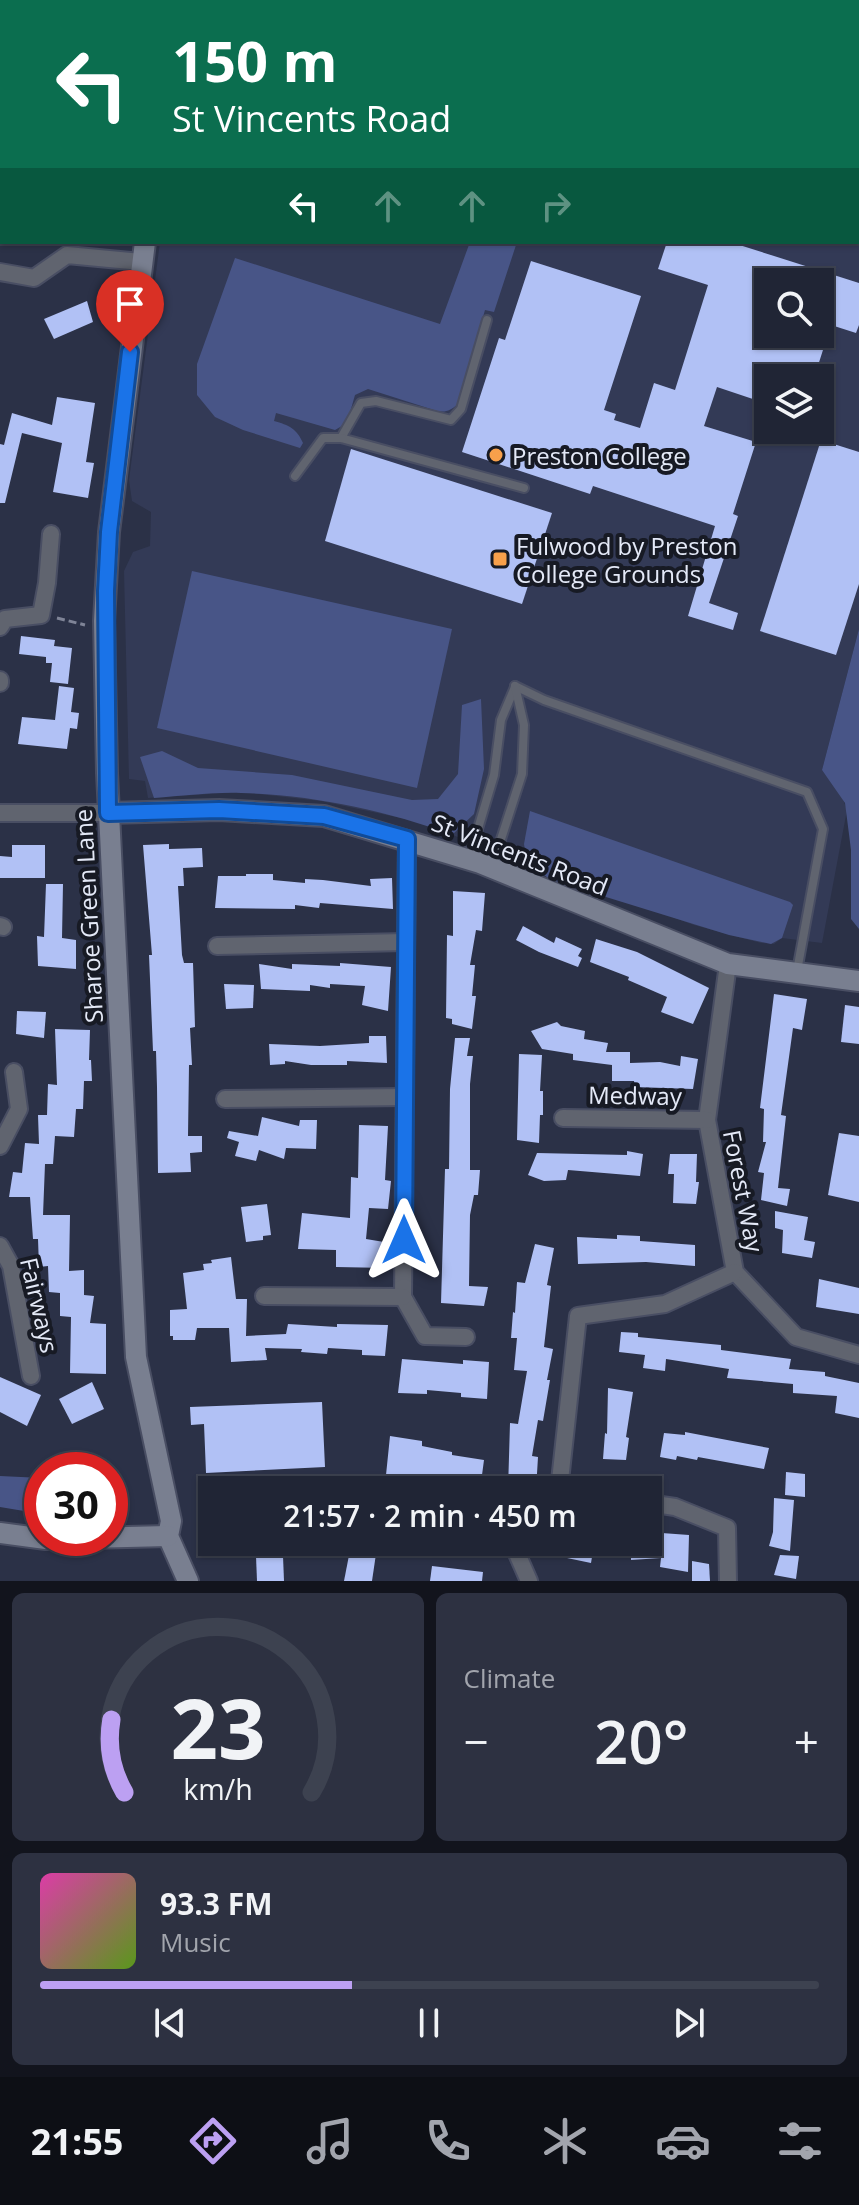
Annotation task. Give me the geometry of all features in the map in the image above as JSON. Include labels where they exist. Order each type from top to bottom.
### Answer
[{"type":"street","points":[[0,272],[34,278],[67,255],[143,252]]},
{"type":"street","name":"Sharoe Green Lane","points":[[143,252],[109,532],[104,629],[108,813],[136,1357],[171,1521],[168,1536],[188,1581]]},
{"type":"street","points":[[0,627],[5,619],[41,615],[51,534]]},
{"type":"street","name":"St Vincents Road","points":[[108,813],[219,810],[324,816],[492,867],[728,964],[859,981]]},
{"type":"street","points":[[0,813],[108,813]]},
{"type":"street","points":[[407,839],[403,1297],[425,1336],[466,1337]]},
{"type":"street","points":[[217,946],[406,942]]},
{"type":"street","name":"Forest Way","points":[[728,964],[707,1120],[735,1272],[796,1337],[859,1355]]},
{"type":"street","points":[[0,1146],[19,1109],[14,1072]]},
{"type":"street","points":[[225,1099],[405,1097]]},
{"type":"street","name":"Medway","points":[[563,1118],[707,1120]]},
{"type":"street","name":"Fairways","points":[[0,1246],[11,1266],[31,1376]]},
{"type":"street","points":[[561,1476],[578,1316],[665,1304],[735,1272]]},
{"type":"street","points":[[264,1296],[403,1297]]},
{"type":"street","points":[[662,1505],[675,1507],[727,1528],[728,1581]]},
{"type":"street","points":[[0,1533],[46,1539],[168,1536]]},
{"type":"street","points":[[521,1556],[529,1581]]},
{"type":"lane","points":[[341,438],[361,403],[376,401],[451,420],[461,409],[487,320]]},
{"type":"lane","points":[[295,476],[323,438],[341,438],[524,488]]},
{"type":"lane","points":[[469,859],[494,775],[501,720],[515,686]]},
{"type":"lane","points":[[492,867],[522,774],[524,725],[515,686]]},
{"type":"lane","points":[[515,686],[544,700],[807,792],[823,829],[796,975]]},
{"type":"path","points":[[41,615],[104,629]]},
{"type":"shaded area","name":"Preston College","points":[[160,244],[859,244],[859,629],[822,770],[841,794],[847,810],[822,943],[782,938],[774,944],[761,943],[694,925],[415,821],[321,801],[240,792],[148,798],[145,781],[129,779],[124,571],[133,552],[150,546],[151,512],[132,501],[129,480]]},
{"type":"shaded area","points":[[469,244],[516,244],[494,312],[485,310],[458,404],[451,409],[437,411],[368,389],[355,395],[347,423],[335,430],[276,413],[274,421],[298,434],[303,443],[300,448],[243,430],[215,417],[197,395],[197,364],[235,258],[440,324]]},
{"type":"shaded area","points":[[192,571],[452,629],[417,788],[157,728]]},
{"type":"shaded area","points":[[859,629],[859,929],[851,919],[851,850],[845,803],[822,770]]},
{"type":"shaded area","points":[[481,699],[484,769],[474,814],[452,835],[375,811],[295,797],[230,793],[154,798],[140,757],[162,751],[198,768],[292,775],[412,800],[438,799],[458,774],[462,705]]},
{"type":"shaded area","points":[[530,811],[790,902],[793,905],[782,938],[771,944],[729,935],[551,880],[527,863],[524,844]]},
{"type":"shaded area","points":[[0,1476],[24,1477],[24,1511],[0,1507]]},
{"type":"building","points":[[666,244],[736,244],[812,268],[754,268],[754,348],[824,348],[818,364],[754,364],[754,399],[717,387],[704,426],[755,444],[733,514],[738,516],[709,603],[738,613],[733,630],[688,616],[715,526],[593,486],[590,494],[462,452],[499,338],[505,340],[531,261],[641,296],[604,410],[616,414],[614,420],[640,428],[654,383],[675,390],[708,285],[658,269]]},
{"type":"building","points":[[834,275],[859,283],[859,325],[856,333],[834,326]]},
{"type":"building","points":[[87,301],[93,322],[54,339],[44,319]]},
{"type":"building","points":[[57,397],[95,403],[86,462],[94,463],[88,498],[53,492],[62,443],[22,433],[5,503],[0,503],[0,444],[4,445],[12,413],[52,425]]},
{"type":"building","points":[[820,444],[834,444],[859,452],[859,584],[836,655],[760,631]]},
{"type":"building","points":[[351,449],[552,513],[522,604],[325,541]]},
{"type":"building","points":[[21,636],[55,640],[54,646],[72,648],[68,684],[50,682],[52,663],[46,663],[46,657],[19,654]]},
{"type":"building","points":[[59,686],[74,688],[71,712],[79,713],[77,729],[70,728],[67,749],[18,744],[22,717],[55,720]]},
{"type":"building","points":[[169,844],[169,849],[202,848],[203,867],[183,868],[184,886],[178,886],[182,955],[184,963],[193,963],[195,1027],[190,1028],[192,1065],[189,1065],[188,1136],[202,1136],[202,1152],[190,1153],[191,1172],[158,1173],[156,1051],[153,1051],[149,955],[152,955],[143,845]]},
{"type":"building","points":[[12,845],[45,845],[45,878],[0,878],[0,856],[12,857]]},
{"type":"building","points":[[273,874],[273,880],[305,883],[305,879],[323,880],[371,886],[370,879],[392,878],[393,909],[320,903],[319,908],[295,905],[295,909],[215,908],[218,876]]},
{"type":"building","points":[[46,884],[63,884],[62,938],[76,940],[76,969],[38,966],[37,936],[44,937]]},
{"type":"building","points":[[453,891],[485,893],[482,931],[476,930],[470,965],[475,965],[472,996],[476,996],[472,1029],[452,1024],[452,1019],[446,1018],[447,935],[453,936]]},
{"type":"building","points":[[523,926],[554,943],[556,937],[582,949],[578,967],[516,940]]},
{"type":"building","points":[[596,939],[637,952],[709,988],[693,1024],[661,1012],[667,997],[628,980],[629,977],[590,962]]},
{"type":"building","points":[[340,963],[391,967],[388,1011],[362,1005],[365,986],[330,984],[330,988],[310,985],[310,991],[261,989],[259,964],[292,969],[292,964],[340,966]]},
{"type":"building","points":[[224,984],[254,985],[253,1008],[226,1009]]},
{"type":"building","points":[[774,994],[807,999],[802,1030],[793,1028],[781,1115],[786,1116],[778,1188],[790,1189],[787,1206],[761,1200],[764,1173],[758,1172],[766,1142],[763,1142],[764,1109],[760,1108]]},
{"type":"building","points":[[845,1005],[859,1007],[859,1044],[841,1042]]},
{"type":"building","points":[[17,1011],[46,1012],[44,1038],[16,1034]]},
{"type":"building","points":[[557,1022],[561,1026],[585,1031],[584,1039],[608,1043],[606,1052],[630,1052],[630,1063],[660,1062],[680,1066],[681,1056],[698,1059],[693,1089],[635,1087],[634,1081],[612,1081],[612,1065],[573,1060],[573,1054],[542,1049],[531,1031]]},
{"type":"building","points":[[55,1029],[90,1030],[92,1081],[84,1081],[83,1109],[76,1109],[74,1137],[55,1136],[53,1164],[45,1164],[43,1215],[70,1215],[69,1271],[84,1270],[84,1295],[94,1296],[90,1323],[106,1324],[106,1374],[70,1373],[71,1317],[60,1316],[60,1293],[49,1292],[48,1266],[39,1267],[38,1239],[33,1239],[30,1197],[9,1197],[13,1172],[22,1173],[25,1143],[39,1144],[38,1115],[47,1115],[48,1084],[57,1085]]},
{"type":"building","points":[[369,1036],[386,1036],[387,1063],[347,1061],[347,1065],[311,1065],[285,1061],[285,1064],[270,1065],[269,1044],[320,1046],[369,1043]]},
{"type":"building","points":[[455,1038],[470,1038],[467,1056],[473,1056],[470,1170],[480,1170],[478,1195],[474,1195],[470,1215],[469,1286],[488,1287],[484,1306],[441,1303],[445,1169],[449,1169],[450,1089]]},
{"type":"building","points":[[519,1054],[542,1055],[540,1091],[543,1091],[543,1115],[540,1115],[539,1143],[517,1140]]},
{"type":"building","points":[[262,1117],[299,1126],[300,1120],[317,1120],[316,1149],[286,1148],[284,1159],[259,1150],[256,1161],[235,1156],[239,1142],[227,1138],[229,1131],[258,1136]]},
{"type":"building","points":[[359,1125],[388,1126],[385,1180],[391,1181],[388,1209],[369,1208],[366,1239],[390,1243],[388,1268],[336,1267],[336,1250],[298,1249],[302,1213],[350,1218],[351,1177],[358,1178]]},
{"type":"building","points":[[839,1133],[859,1136],[859,1202],[828,1195]]},
{"type":"building","points":[[627,1151],[643,1154],[640,1176],[568,1170],[566,1180],[544,1181],[528,1175],[537,1153],[627,1155]]},
{"type":"building","points":[[670,1154],[697,1154],[696,1182],[699,1182],[696,1204],[673,1203],[674,1174],[668,1174]]},
{"type":"building","points":[[267,1204],[271,1235],[263,1236],[263,1240],[246,1242],[241,1207]]},
{"type":"building","points":[[775,1211],[808,1217],[804,1240],[815,1242],[812,1258],[782,1253],[783,1230],[775,1228]]},
{"type":"building","points":[[617,1235],[640,1236],[640,1241],[695,1245],[695,1266],[646,1262],[578,1264],[577,1237],[617,1239]]},
{"type":"building","points":[[535,1244],[554,1248],[547,1285],[551,1286],[544,1347],[553,1349],[543,1421],[538,1420],[532,1456],[538,1457],[537,1476],[508,1476],[510,1423],[518,1424],[527,1371],[514,1370],[517,1338],[511,1338],[517,1282],[525,1283]]},
{"type":"building","points":[[231,1257],[236,1299],[247,1299],[246,1336],[286,1334],[288,1324],[337,1327],[337,1324],[388,1325],[385,1356],[362,1355],[362,1350],[328,1348],[327,1354],[301,1352],[302,1349],[265,1348],[267,1360],[231,1362],[229,1328],[197,1328],[195,1340],[173,1340],[170,1336],[170,1310],[187,1309],[183,1273],[204,1270],[203,1264],[212,1263],[211,1260]]},
{"type":"building","points":[[819,1279],[859,1288],[859,1314],[816,1307]]},
{"type":"building","points":[[621,1332],[638,1333],[638,1337],[721,1345],[721,1350],[791,1359],[789,1369],[825,1372],[825,1376],[859,1383],[859,1418],[835,1413],[837,1396],[793,1393],[793,1384],[727,1378],[729,1369],[666,1359],[665,1371],[643,1368],[645,1355],[619,1352]]},
{"type":"building","points":[[402,1359],[463,1364],[463,1360],[489,1362],[487,1399],[427,1390],[427,1394],[398,1393]]},
{"type":"building","points":[[0,1377],[41,1395],[27,1426],[0,1412]]},
{"type":"building","points":[[92,1382],[104,1409],[72,1424],[59,1399]]},
{"type":"building","points":[[608,1388],[633,1392],[626,1460],[603,1459]]},
{"type":"building","points":[[322,1402],[325,1467],[206,1473],[204,1424],[191,1425],[190,1407]]},
{"type":"building","points":[[685,1432],[769,1448],[764,1469],[698,1457],[697,1460],[677,1456],[676,1460],[660,1457],[664,1433],[685,1435]]},
{"type":"building","points":[[390,1436],[422,1441],[422,1446],[452,1452],[452,1455],[484,1460],[482,1476],[386,1475]]},
{"type":"building","points":[[786,1472],[805,1474],[805,1497],[785,1495]]},
{"type":"building","points":[[774,1498],[794,1500],[790,1551],[769,1546],[773,1532]]},
{"type":"building","points":[[662,1533],[689,1535],[688,1572],[660,1567],[661,1558],[631,1560],[631,1557],[625,1556],[662,1556]]},
{"type":"building","points":[[780,1555],[799,1556],[796,1579],[774,1575]]},
{"type":"building","points":[[256,1556],[283,1556],[284,1581],[257,1581]]},
{"type":"building","points":[[349,1556],[376,1556],[372,1581],[344,1581]]},
{"type":"building","points":[[568,1556],[592,1556],[591,1563]]},
{"type":"building","points":[[692,1561],[709,1564],[710,1581],[692,1581]]},
{"type":"building","points":[[432,1566],[483,1572],[482,1581],[430,1581]]},
{"type":"place","name":"Preston College","points":[[496,455]]},
{"type":"place","name":"Fulwood by Preston College Grounds","points":[[500,559]]},
{"type":"route","points":[[130,352],[109,532],[104,621],[108,813],[219,810],[324,816],[407,839],[404,1240]]}]
